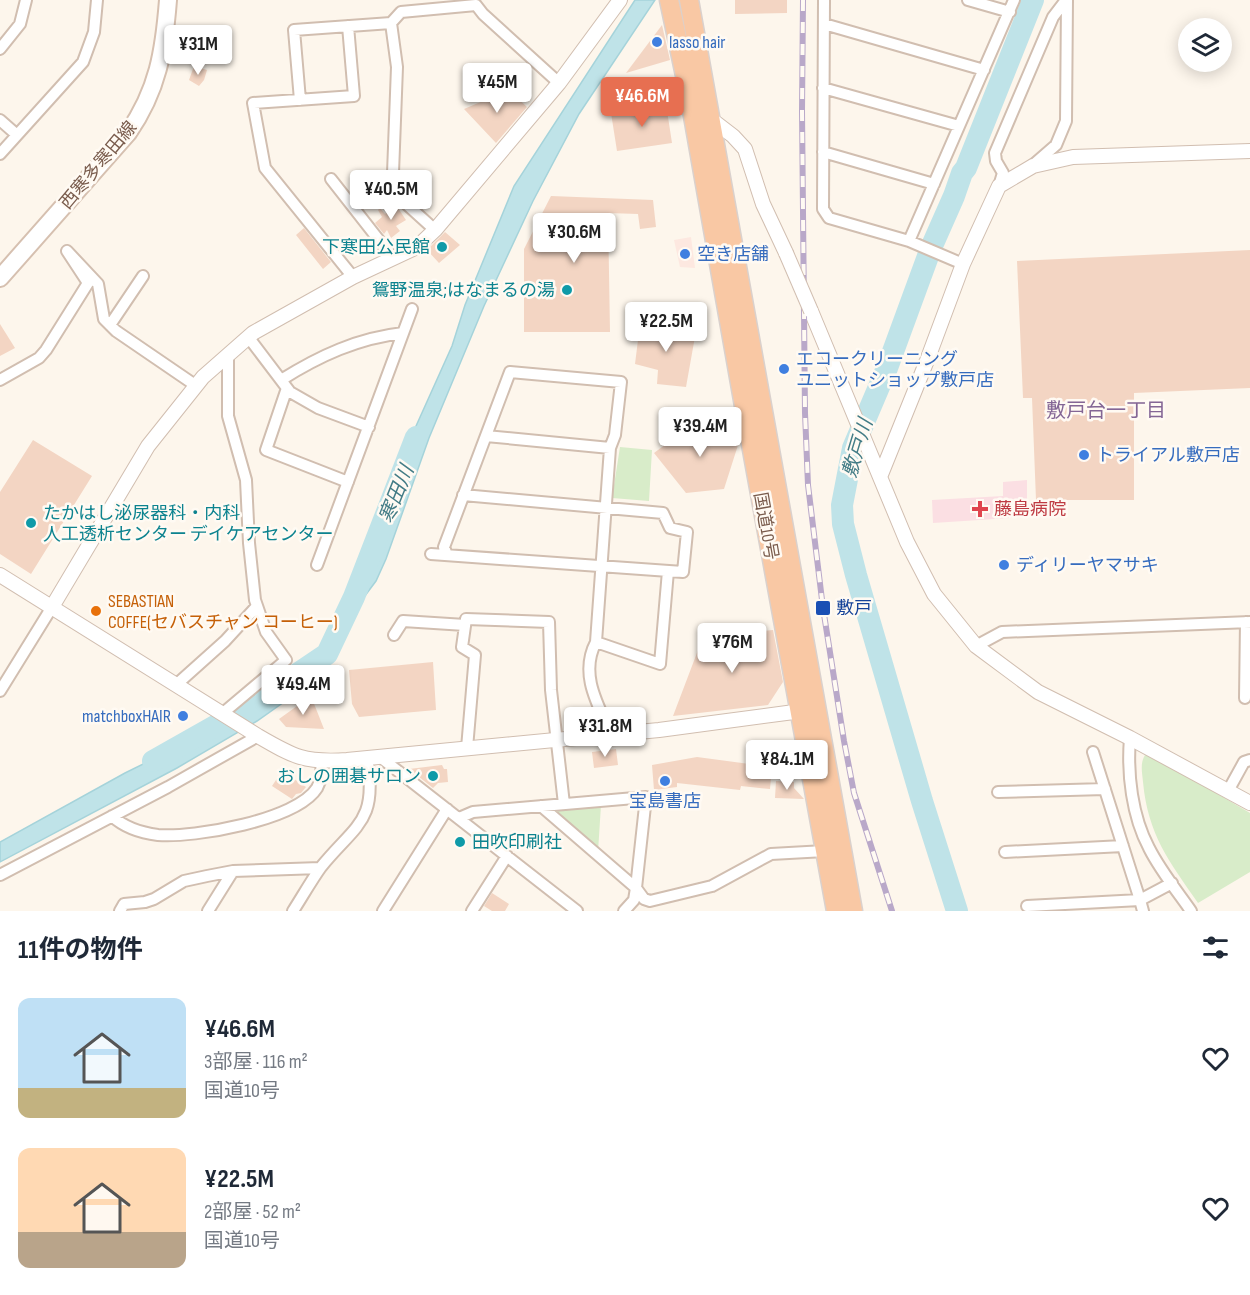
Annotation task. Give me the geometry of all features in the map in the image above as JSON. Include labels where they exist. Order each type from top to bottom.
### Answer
[{"type":"highway","name":"国道10号","points":[[669,0],[687,42],[711,121],[808,710],[825,851],[836,911]]},
{"type":"highway","name":"国道10号","points":[[689,0],[687,42],[690,99],[808,710],[853,911]]},
{"type":"main road","name":"西寒多寒田線","points":[[0,278],[128,133],[142,113],[161,60],[168,0]]},
{"type":"street","points":[[0,50],[20,24],[26,0]]},
{"type":"street","points":[[0,154],[86,56],[94,32],[97,0]]},
{"type":"street","points":[[0,691],[148,446],[195,385],[249,338],[315,297],[417,247],[435,230],[559,83],[620,0]]},
{"type":"street","points":[[824,0],[823,209],[829,218],[909,241],[958,262]]},
{"type":"street","points":[[968,0],[1010,12]]},
{"type":"street","points":[[909,241],[1014,0]]},
{"type":"street","points":[[999,186],[1033,166],[1056,145],[1066,121],[1066,0]]},
{"type":"street","points":[[880,477],[928,358],[958,262],[999,186],[1003,173],[996,161],[995,153],[1053,17],[1066,0]]},
{"type":"street","points":[[300,100],[294,30],[391,23],[400,12],[476,2],[483,14],[559,83]]},
{"type":"street","points":[[391,23],[397,67],[393,172],[404,184],[403,201],[435,230]]},
{"type":"street","points":[[824,24],[984,70]]},
{"type":"street","points":[[348,26],[354,96],[254,103],[265,168],[353,277]]},
{"type":"street","points":[[823,88],[959,126]]},
{"type":"street","points":[[690,99],[711,121],[733,136],[745,149],[763,204],[811,311],[907,542],[934,594],[976,646],[1038,692],[1130,738],[1250,803]]},
{"type":"street","points":[[0,120],[17,135]]},
{"type":"street","points":[[1033,166],[1073,158],[1250,151]]},
{"type":"street","points":[[823,152],[934,184]]},
{"type":"street","points":[[331,179],[393,258]]},
{"type":"street","points":[[0,380],[39,358],[88,283],[68,251],[98,284],[104,320],[195,385]]},
{"type":"street","points":[[110,325],[143,276]]},
{"type":"street","points":[[317,565],[412,309]]},
{"type":"street","points":[[348,482],[266,450],[284,384],[336,350],[371,338],[403,333]]},
{"type":"street","points":[[249,338],[290,392],[318,408],[369,427]]},
{"type":"street","points":[[223,713],[286,660],[266,632],[257,606],[249,543],[246,480],[228,416],[228,356]]},
{"type":"street","points":[[447,555],[444,546],[510,372],[621,382],[615,435],[610,448],[596,642],[589,660],[589,676],[594,695],[611,735]]},
{"type":"street","points":[[486,436],[610,448]]},
{"type":"street","points":[[431,554],[683,572],[687,532],[670,528],[663,513],[463,495]]},
{"type":"street","points":[[596,642],[660,664],[668,571]]},
{"type":"street","points":[[0,574],[256,734],[303,760],[374,757],[611,735],[808,710]]},
{"type":"street","points":[[177,684],[225,641],[257,606]]},
{"type":"street","points":[[467,748],[475,655],[462,647],[466,619],[549,622],[551,690],[564,804]]},
{"type":"street","points":[[394,635],[403,621],[465,625]]},
{"type":"street","points":[[976,646],[1002,632],[1248,622],[1245,699]]},
{"type":"street","points":[[0,875],[112,816],[256,734]]},
{"type":"street","points":[[1130,738],[1132,797],[1139,826],[1149,849],[1191,911]]},
{"type":"street","points":[[1093,752],[1141,905]]},
{"type":"street","points":[[374,757],[459,818],[577,911]]},
{"type":"street","points":[[293,911],[320,868],[358,827],[368,810],[370,774],[374,757]]},
{"type":"street","points":[[1228,790],[1244,762],[1250,759]]},
{"type":"street","points":[[112,816],[130,828],[149,834],[166,835],[188,834],[254,822],[284,811],[308,797],[317,788],[321,778],[321,761]]},
{"type":"street","points":[[998,792],[1105,789]]},
{"type":"street","points":[[459,818],[473,812],[646,797],[634,900],[624,911]]},
{"type":"street","points":[[541,806],[636,888],[644,899],[658,900],[712,886],[771,854],[825,851]]},
{"type":"street","points":[[383,911],[447,809]]},
{"type":"street","points":[[1005,852],[1123,846]]},
{"type":"street","points":[[472,911],[507,856]]},
{"type":"street","points":[[120,911],[124,904],[154,899],[184,881],[233,871],[320,868]]},
{"type":"street","points":[[208,911],[233,871]]},
{"type":"street","points":[[1027,906],[1141,905],[1172,884]]},
{"type":"shaded area","name":"空き店舗","points":[[691,237],[695,268],[680,267],[674,240]]},
{"type":"shaded area","name":"藤島病院","points":[[1027,480],[1027,517],[933,523],[932,500],[1003,496],[1003,482]]},
{"type":"green space","points":[[620,447],[652,450],[649,501],[612,498]]},
{"type":"green space","points":[[1145,755],[1153,756],[1250,813],[1250,872],[1198,903],[1169,860],[1155,833],[1143,782],[1142,764]]},
{"type":"green space","points":[[601,805],[598,852],[553,813],[556,809]]},
{"type":"water","points":[[635,0],[655,0],[579,114],[533,201],[484,306],[429,438],[386,559],[376,581],[346,621],[325,663],[301,683],[284,702],[257,721],[177,768],[0,862],[0,842],[125,773],[220,726],[262,701],[268,701],[283,693],[316,665],[369,578],[401,501],[407,453],[412,435],[452,346],[465,305],[514,186]]},
{"type":"building","points":[[735,0],[787,0],[787,13],[735,14]]},
{"type":"building","name":"lasso hair","points":[[662,25],[670,60],[626,73]]},
{"type":"building","points":[[194,66],[207,70],[199,86],[189,80]]},
{"type":"building","points":[[509,90],[527,107],[496,143],[464,109]]},
{"type":"building","points":[[666,104],[672,143],[617,151],[611,113]]},
{"type":"building","name":"鴛野温泉;はなまるの湯","points":[[551,196],[653,200],[656,227],[640,229],[638,214],[608,213],[610,332],[524,332],[524,249]]},
{"type":"building","points":[[396,205],[406,220],[396,226],[400,231],[391,238],[387,230],[384,234],[375,223],[382,217],[378,210],[380,208],[385,214]]},
{"type":"building","points":[[304,228],[331,262],[323,269],[296,235]]},
{"type":"building","name":"下寒田公民館","points":[[445,232],[460,245],[439,263],[427,250]]},
{"type":"building","points":[[1250,250],[1250,388],[1134,393],[1134,500],[1036,500],[1032,398],[1023,398],[1017,261]]},
{"type":"building","points":[[0,324],[15,348],[0,356]]},
{"type":"building","points":[[640,324],[696,331],[686,387],[657,384],[658,370],[635,364]]},
{"type":"building","points":[[694,423],[738,438],[739,442],[724,489],[686,493],[654,453]]},
{"type":"building","name":"たかはし泌尿器科・内科 人工透析センター デイケアセンター","points":[[33,440],[92,476],[31,574],[0,554],[0,492]]},
{"type":"building","points":[[773,630],[783,682],[768,705],[673,716],[703,637]]},
{"type":"building","points":[[433,662],[436,710],[359,717],[352,704],[349,670]]},
{"type":"building","points":[[311,696],[324,729],[286,727],[279,719]]},
{"type":"building","points":[[616,749],[618,765],[594,768],[592,752]]},
{"type":"building","points":[[697,757],[772,767],[770,789],[741,786],[740,790],[677,783],[677,787],[654,790],[652,765]]},
{"type":"building","name":"おしの囲碁サロン","points":[[442,765],[444,769],[447,769],[448,782],[438,783],[433,788],[409,769]]},
{"type":"building","points":[[282,771],[306,787],[292,799],[272,786]]},
{"type":"building","points":[[776,781],[794,782],[794,788],[804,799],[775,798]]},
{"type":"building","points":[[492,893],[509,904],[505,911],[492,911],[484,906]]},
{"type":"waterway","name":"敷戸川","points":[[957,911],[922,801],[856,575],[843,524],[842,505],[853,448],[887,368],[931,248],[966,168],[1033,0]]},
{"type":"waterway","name":"寒田川","points":[[153,761],[245,709],[327,654],[354,597],[416,437]]},
{"type":"railway","points":[[803,0],[805,413],[808,485],[823,608],[854,793],[892,911]]},
{"type":"place","name":"lasso hair","points":[[657,42]]},
{"type":"place","name":"下寒田公民館","points":[[442,247]]},
{"type":"place","name":"空き店舗","points":[[685,254]]},
{"type":"place","name":"鴛野温泉;はなまるの湯","points":[[567,290]]},
{"type":"place","name":"エコークリーニング ユニットショップ敷戸店","points":[[784,369]]},
{"type":"place","name":"トライアル敷戸店","points":[[1084,455]]},
{"type":"place","name":"藤島病院","points":[[980,509]]},
{"type":"place","name":"たかはし泌尿器科・内科 人工透析センター デイケアセンター","points":[[31,523]]},
{"type":"place","name":"ディリーヤマサキ","points":[[1004,565]]},
{"type":"place","name":"敷戸","points":[[823,608]]},
{"type":"place","name":"SEBASTIAN COFFE(セバスチャン コーヒー)","points":[[96,611]]},
{"type":"place","name":"matchboxHAIR","points":[[183,716]]},
{"type":"place","name":"おしの囲碁サロン","points":[[433,776]]},
{"type":"place","name":"宝島書店","points":[[665,781]]},
{"type":"place","name":"田吹印刷社","points":[[460,842]]},
{"type":"district","name":"敷戸台一丁目","points":[[1106,410]]}]
